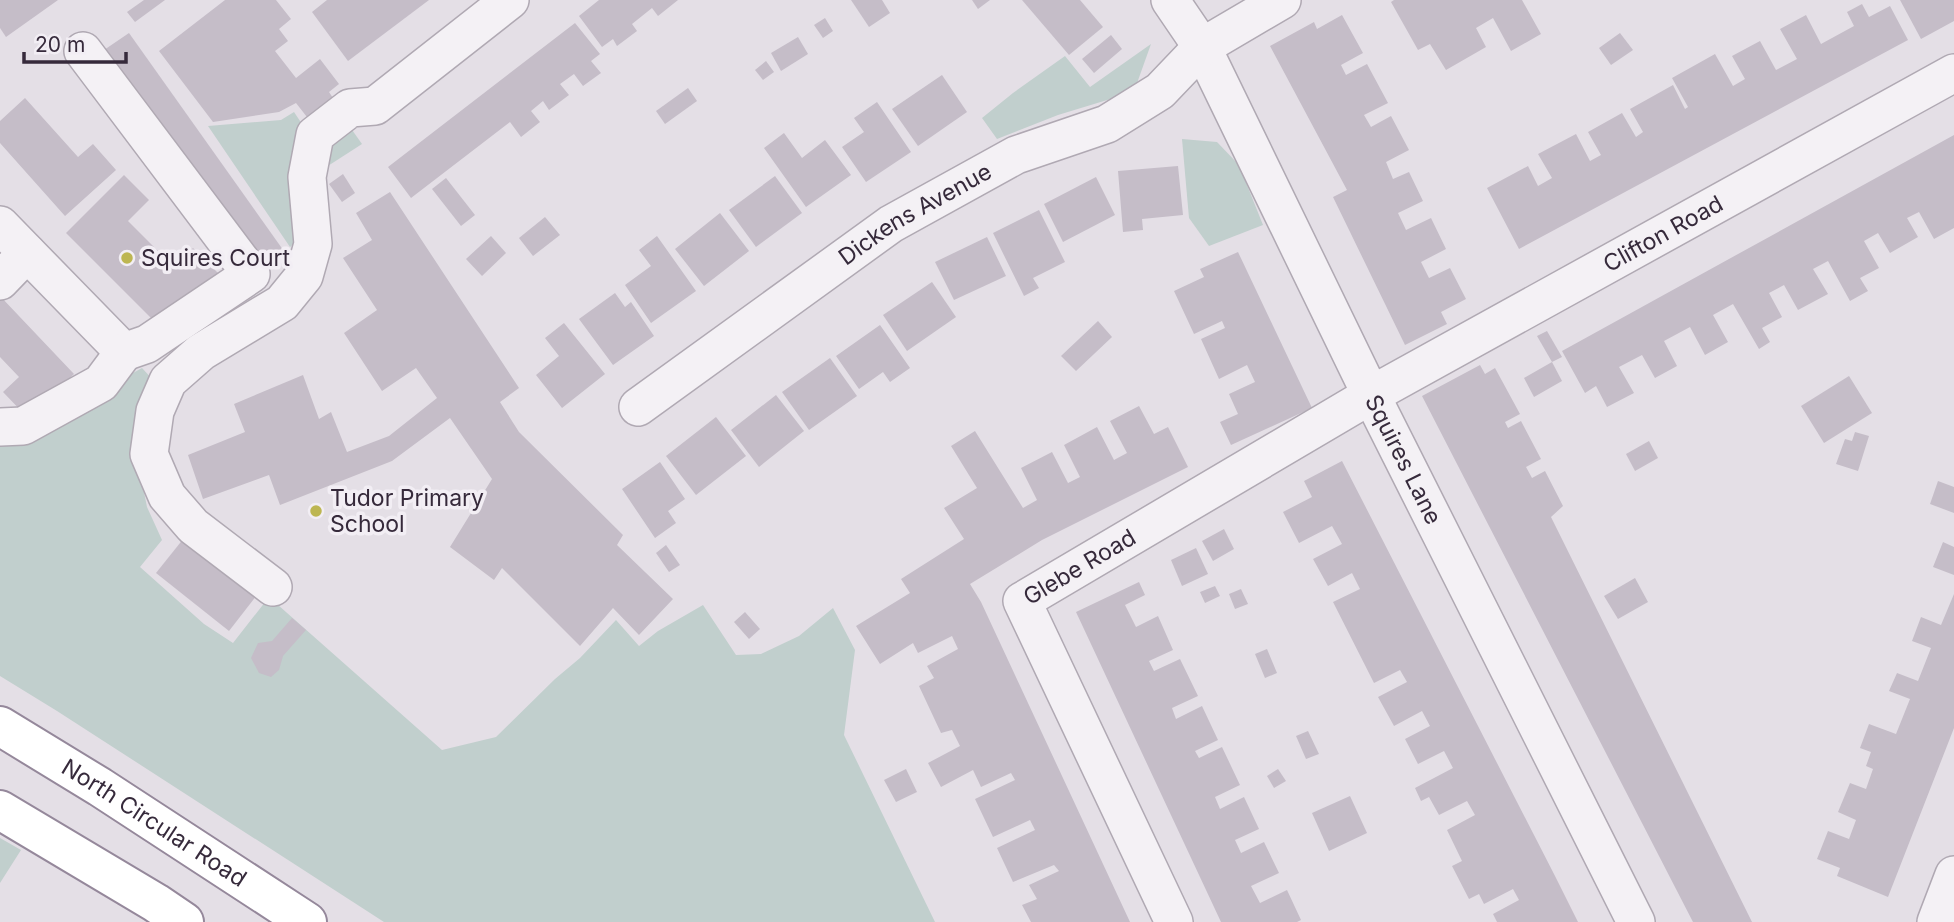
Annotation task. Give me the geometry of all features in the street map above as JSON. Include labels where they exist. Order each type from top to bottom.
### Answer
[{"type":"highway","name":"North Circular Road","points":[[0,726],[100,787],[307,922]]},
{"type":"highway","points":[[0,810],[172,916]]},
{"type":"street","points":[[273,587],[193,526],[167,496],[149,454],[155,411],[168,381],[201,352],[282,303],[304,276],[313,244],[307,177],[314,135],[350,108],[375,106],[510,0]]},
{"type":"street","name":"Squires Lane","points":[[1170,0],[1202,47],[1371,395],[1636,922]]},
{"type":"street","name":"Dickens Avenue","points":[[638,407],[891,224],[1016,155],[1107,124],[1160,91],[1202,47],[1282,0]]},
{"type":"street","points":[[0,426],[23,426],[101,383],[136,348],[251,274],[83,51]]},
{"type":"street","name":"Clifton Road","points":[[1371,395],[1954,73]]},
{"type":"street","points":[[0,225],[27,253],[136,348]]},
{"type":"street","points":[[0,281],[27,253]]},
{"type":"street","name":"Glebe Road","points":[[1174,922],[1022,601],[1371,395]]},
{"type":"street","points":[[1936,922],[1954,876]]},
{"type":"shaded area","points":[[1151,44],[1136,86],[1117,97],[1058,115],[997,139],[982,118],[1065,56],[1090,87]]},
{"type":"shaded area","points":[[294,112],[302,124],[293,152],[291,191],[305,234],[290,247],[208,126],[281,120]]},
{"type":"shaded area","points":[[345,120],[362,144],[317,173]]},
{"type":"shaded area","points":[[1182,139],[1217,142],[1239,165],[1263,225],[1209,246],[1189,218]]},
{"type":"shaded area","points":[[142,368],[155,382],[141,477],[147,507],[162,540],[140,567],[204,624],[233,643],[269,597],[442,750],[496,737],[616,620],[639,646],[658,631],[703,605],[736,655],[761,654],[799,636],[833,608],[855,650],[844,735],[935,922],[384,922],[0,676],[0,447]]},
{"type":"shaded area","points":[[0,838],[21,850],[0,883]]},
{"type":"building","points":[[0,0],[58,0],[6,37],[0,28]]},
{"type":"building","points":[[144,0],[165,0],[135,22],[127,12]]},
{"type":"building","points":[[225,0],[276,0],[291,19],[279,29],[288,41],[275,51],[296,78],[320,59],[339,84],[329,92],[339,107],[314,126],[296,103],[279,112],[213,122],[159,51]]},
{"type":"building","points":[[327,0],[429,0],[348,61],[312,12]]},
{"type":"building","points":[[599,0],[678,0],[658,16],[652,8],[632,24],[637,31],[617,46],[613,39],[602,47],[579,16]]},
{"type":"building","points":[[851,0],[882,0],[890,13],[869,27]]},
{"type":"building","points":[[972,0],[990,0],[978,9]]},
{"type":"building","points":[[1022,0],[1080,0],[1103,27],[1069,55]]},
{"type":"building","points":[[1522,0],[1541,34],[1511,51],[1493,18],[1476,28],[1486,47],[1446,70],[1430,44],[1418,50],[1391,2]]},
{"type":"building","points":[[1900,0],[1954,0],[1954,21],[1921,39]]},
{"type":"building","points":[[1862,4],[1869,17],[1890,6],[1908,40],[1519,249],[1487,188],[1528,166],[1538,186],[1552,178],[1538,154],[1576,134],[1590,161],[1601,155],[1588,132],[1622,113],[1636,137],[1643,132],[1630,109],[1673,85],[1685,109],[1688,107],[1672,78],[1715,54],[1733,86],[1745,79],[1732,56],[1760,41],[1776,70],[1797,59],[1780,29],[1806,15],[1821,44],[1854,26],[1847,12]]},
{"type":"building","points":[[1342,15],[1363,53],[1341,65],[1346,75],[1367,64],[1388,103],[1364,115],[1371,127],[1391,116],[1409,150],[1386,162],[1393,179],[1409,172],[1423,201],[1398,213],[1406,230],[1431,218],[1446,249],[1421,262],[1429,278],[1450,268],[1466,299],[1441,312],[1447,324],[1405,345],[1333,197],[1347,190],[1270,46],[1314,22],[1317,29]]},
{"type":"building","points":[[825,18],[833,31],[823,38],[814,25]]},
{"type":"building","points":[[575,23],[600,54],[591,61],[601,73],[583,86],[574,74],[560,84],[569,95],[549,110],[543,101],[531,111],[540,122],[521,137],[510,122],[411,198],[388,167]]},
{"type":"building","points":[[129,33],[286,254],[261,271],[104,50]]},
{"type":"building","points":[[1620,33],[1633,50],[1611,65],[1599,48]]},
{"type":"building","points":[[1111,35],[1122,49],[1094,73],[1082,59]]},
{"type":"building","points":[[798,37],[808,54],[781,71],[771,53]]},
{"type":"building","points":[[766,61],[774,72],[763,80],[755,70]]},
{"type":"building","points":[[942,75],[967,112],[918,146],[892,109]]},
{"type":"building","points":[[688,88],[697,101],[665,124],[656,111]]},
{"type":"building","points":[[25,98],[78,157],[93,144],[116,170],[65,216],[0,143],[0,121]]},
{"type":"building","points":[[877,102],[911,152],[866,182],[842,147],[864,132],[854,118]]},
{"type":"building","points":[[784,133],[802,158],[825,140],[851,175],[806,207],[764,148]]},
{"type":"building","points":[[1954,135],[1954,228],[1934,239],[1919,212],[1907,218],[1918,237],[1890,253],[1878,233],[1864,241],[1879,268],[1860,278],[1868,291],[1850,301],[1828,261],[1813,269],[1828,294],[1798,310],[1784,285],[1769,293],[1782,317],[1762,328],[1770,342],[1759,349],[1733,304],[1713,315],[1728,342],[1705,355],[1690,327],[1664,341],[1677,366],[1655,378],[1642,355],[1619,367],[1634,393],[1607,407],[1596,386],[1585,393],[1562,351]]},
{"type":"building","points":[[1178,166],[1183,215],[1142,219],[1143,230],[1123,232],[1118,171]]},
{"type":"building","points":[[343,174],[355,193],[342,202],[329,184]]},
{"type":"building","name":"Squires Court","points":[[124,175],[149,200],[128,221],[174,267],[193,248],[219,274],[163,330],[66,233]]},
{"type":"building","points":[[775,176],[802,213],[756,247],[729,210]]},
{"type":"building","points":[[1096,177],[1115,215],[1063,242],[1044,204]]},
{"type":"building","points":[[446,178],[475,215],[461,226],[432,189]]},
{"type":"building","points":[[390,192],[519,388],[500,402],[519,432],[623,535],[617,545],[673,599],[639,635],[613,608],[580,646],[502,568],[494,580],[450,547],[492,479],[450,418],[392,461],[280,505],[269,475],[203,499],[188,455],[245,432],[234,404],[303,375],[319,419],[331,412],[347,452],[389,436],[437,398],[416,368],[382,391],[344,333],[377,310],[343,258],[372,240],[356,213]]},
{"type":"building","points":[[1039,210],[1065,262],[1033,278],[1039,288],[1024,296],[993,233]]},
{"type":"building","points":[[720,213],[749,251],[704,286],[675,249]]},
{"type":"building","points":[[545,217],[560,235],[533,256],[519,238]]},
{"type":"building","points":[[491,236],[506,253],[482,276],[466,259]]},
{"type":"building","points":[[657,236],[696,291],[651,323],[625,285],[651,266],[639,250]]},
{"type":"building","points":[[987,237],[1006,276],[954,300],[935,262]]},
{"type":"building","points":[[1238,252],[1312,408],[1231,445],[1220,422],[1238,414],[1229,394],[1255,382],[1247,365],[1219,379],[1201,339],[1225,328],[1222,321],[1194,334],[1174,291],[1204,277],[1200,269]]},
{"type":"building","points":[[932,282],[956,317],[907,351],[883,315]]},
{"type":"building","points":[[615,293],[625,307],[631,302],[654,336],[613,365],[579,319]]},
{"type":"building","points":[[0,296],[74,374],[28,418],[3,392],[19,377],[0,357]]},
{"type":"building","points":[[1098,321],[1112,337],[1076,371],[1061,356]]},
{"type":"building","points":[[564,323],[605,374],[562,408],[536,375],[559,356],[545,338]]},
{"type":"building","points":[[880,325],[910,368],[890,382],[883,372],[859,389],[836,356]]},
{"type":"building","points":[[1547,331],[1562,357],[1552,362],[1537,336]]},
{"type":"building","points":[[830,358],[857,396],[809,430],[782,392]]},
{"type":"building","points":[[1552,362],[1562,381],[1534,397],[1524,378]]},
{"type":"building","points":[[1480,365],[1485,374],[1495,368],[1520,414],[1505,422],[1508,428],[1521,421],[1541,459],[1526,467],[1532,478],[1545,471],[1563,506],[1551,517],[1752,922],[1693,922],[1422,396]]},
{"type":"building","points":[[1849,376],[1872,413],[1824,443],[1801,406]]},
{"type":"building","points":[[776,395],[804,431],[759,467],[731,430]]},
{"type":"building","points":[[1139,406],[1154,434],[1168,427],[1188,467],[1042,540],[970,584],[981,602],[1130,922],[1031,922],[1022,905],[1037,899],[1029,885],[1059,871],[1054,865],[1013,882],[997,848],[1035,830],[1030,820],[993,837],[975,799],[1015,780],[1011,773],[981,787],[973,770],[941,787],[928,763],[960,746],[952,730],[941,733],[919,686],[934,678],[927,666],[958,649],[952,636],[918,653],[913,643],[880,664],[856,626],[910,593],[901,579],[964,539],[944,508],[977,488],[951,446],[975,431],[1023,508],[1037,500],[1021,468],[1052,452],[1068,483],[1080,477],[1064,445],[1097,427],[1114,460],[1127,453],[1110,421]]},
{"type":"building","points":[[716,417],[746,456],[696,495],[666,456]]},
{"type":"building","points":[[1855,432],[1869,436],[1858,471],[1836,464],[1845,439],[1852,441]]},
{"type":"building","points":[[1649,441],[1658,458],[1635,471],[1626,454]]},
{"type":"building","points":[[1342,461],[1578,922],[1497,922],[1493,914],[1519,900],[1513,889],[1484,904],[1479,894],[1469,899],[1452,866],[1462,861],[1447,830],[1475,815],[1467,801],[1439,815],[1429,797],[1421,801],[1415,788],[1453,768],[1444,751],[1418,764],[1405,739],[1430,726],[1422,711],[1394,726],[1378,697],[1407,682],[1400,670],[1374,683],[1333,602],[1360,589],[1352,573],[1328,586],[1313,559],[1342,544],[1332,526],[1299,543],[1283,512],[1312,497],[1304,481]]},
{"type":"building","points":[[660,462],[685,499],[668,511],[676,523],[655,538],[622,489]]},
{"type":"building","points":[[1938,481],[1954,487],[1954,513],[1930,504]]},
{"type":"building","points":[[1224,529],[1234,549],[1213,561],[1202,541]]},
{"type":"building","points":[[188,533],[260,591],[229,631],[156,573]]},
{"type":"building","points":[[1943,542],[1954,547],[1954,575],[1933,567]]},
{"type":"building","points":[[666,545],[680,565],[669,572],[656,553]]},
{"type":"building","points":[[1196,548],[1208,574],[1182,586],[1171,560]]},
{"type":"building","points":[[1635,578],[1648,602],[1618,619],[1604,596]]},
{"type":"building","points":[[1139,582],[1145,595],[1125,605],[1136,627],[1158,616],[1173,650],[1149,661],[1154,671],[1180,659],[1198,696],[1172,708],[1176,719],[1202,706],[1218,740],[1195,751],[1199,758],[1222,747],[1240,785],[1215,797],[1220,809],[1244,797],[1259,829],[1235,840],[1241,853],[1264,842],[1279,873],[1251,886],[1260,903],[1287,890],[1301,920],[1297,922],[1221,922],[1076,612]]},
{"type":"building","points":[[1215,586],[1220,596],[1205,603],[1200,592]]},
{"type":"building","points":[[1241,589],[1248,604],[1235,609],[1229,594]]},
{"type":"building","points":[[1954,594],[1954,728],[1888,897],[1837,876],[1840,868],[1817,859],[1828,831],[1849,839],[1856,820],[1838,812],[1850,783],[1866,789],[1873,769],[1866,766],[1871,752],[1860,748],[1869,724],[1896,734],[1910,699],[1889,691],[1897,673],[1918,681],[1931,648],[1912,641],[1921,617],[1941,625]]},
{"type":"building","points":[[745,612],[760,629],[749,639],[734,622]]},
{"type":"building","points":[[292,618],[306,630],[283,656],[279,670],[271,677],[259,673],[251,658],[258,643],[272,641]]},
{"type":"building","points":[[1267,649],[1277,673],[1265,678],[1255,654]]},
{"type":"building","points":[[1308,731],[1319,754],[1306,759],[1296,736]]},
{"type":"building","points":[[906,769],[917,792],[896,802],[884,780]]},
{"type":"building","points":[[1278,769],[1286,781],[1274,788],[1267,776]]},
{"type":"building","points":[[1350,796],[1367,833],[1329,851],[1312,813]]},
{"type":"place","name":"Squires Court","points":[[127,258]]},
{"type":"place","name":"Tudor Primary School","points":[[316,511]]}]
